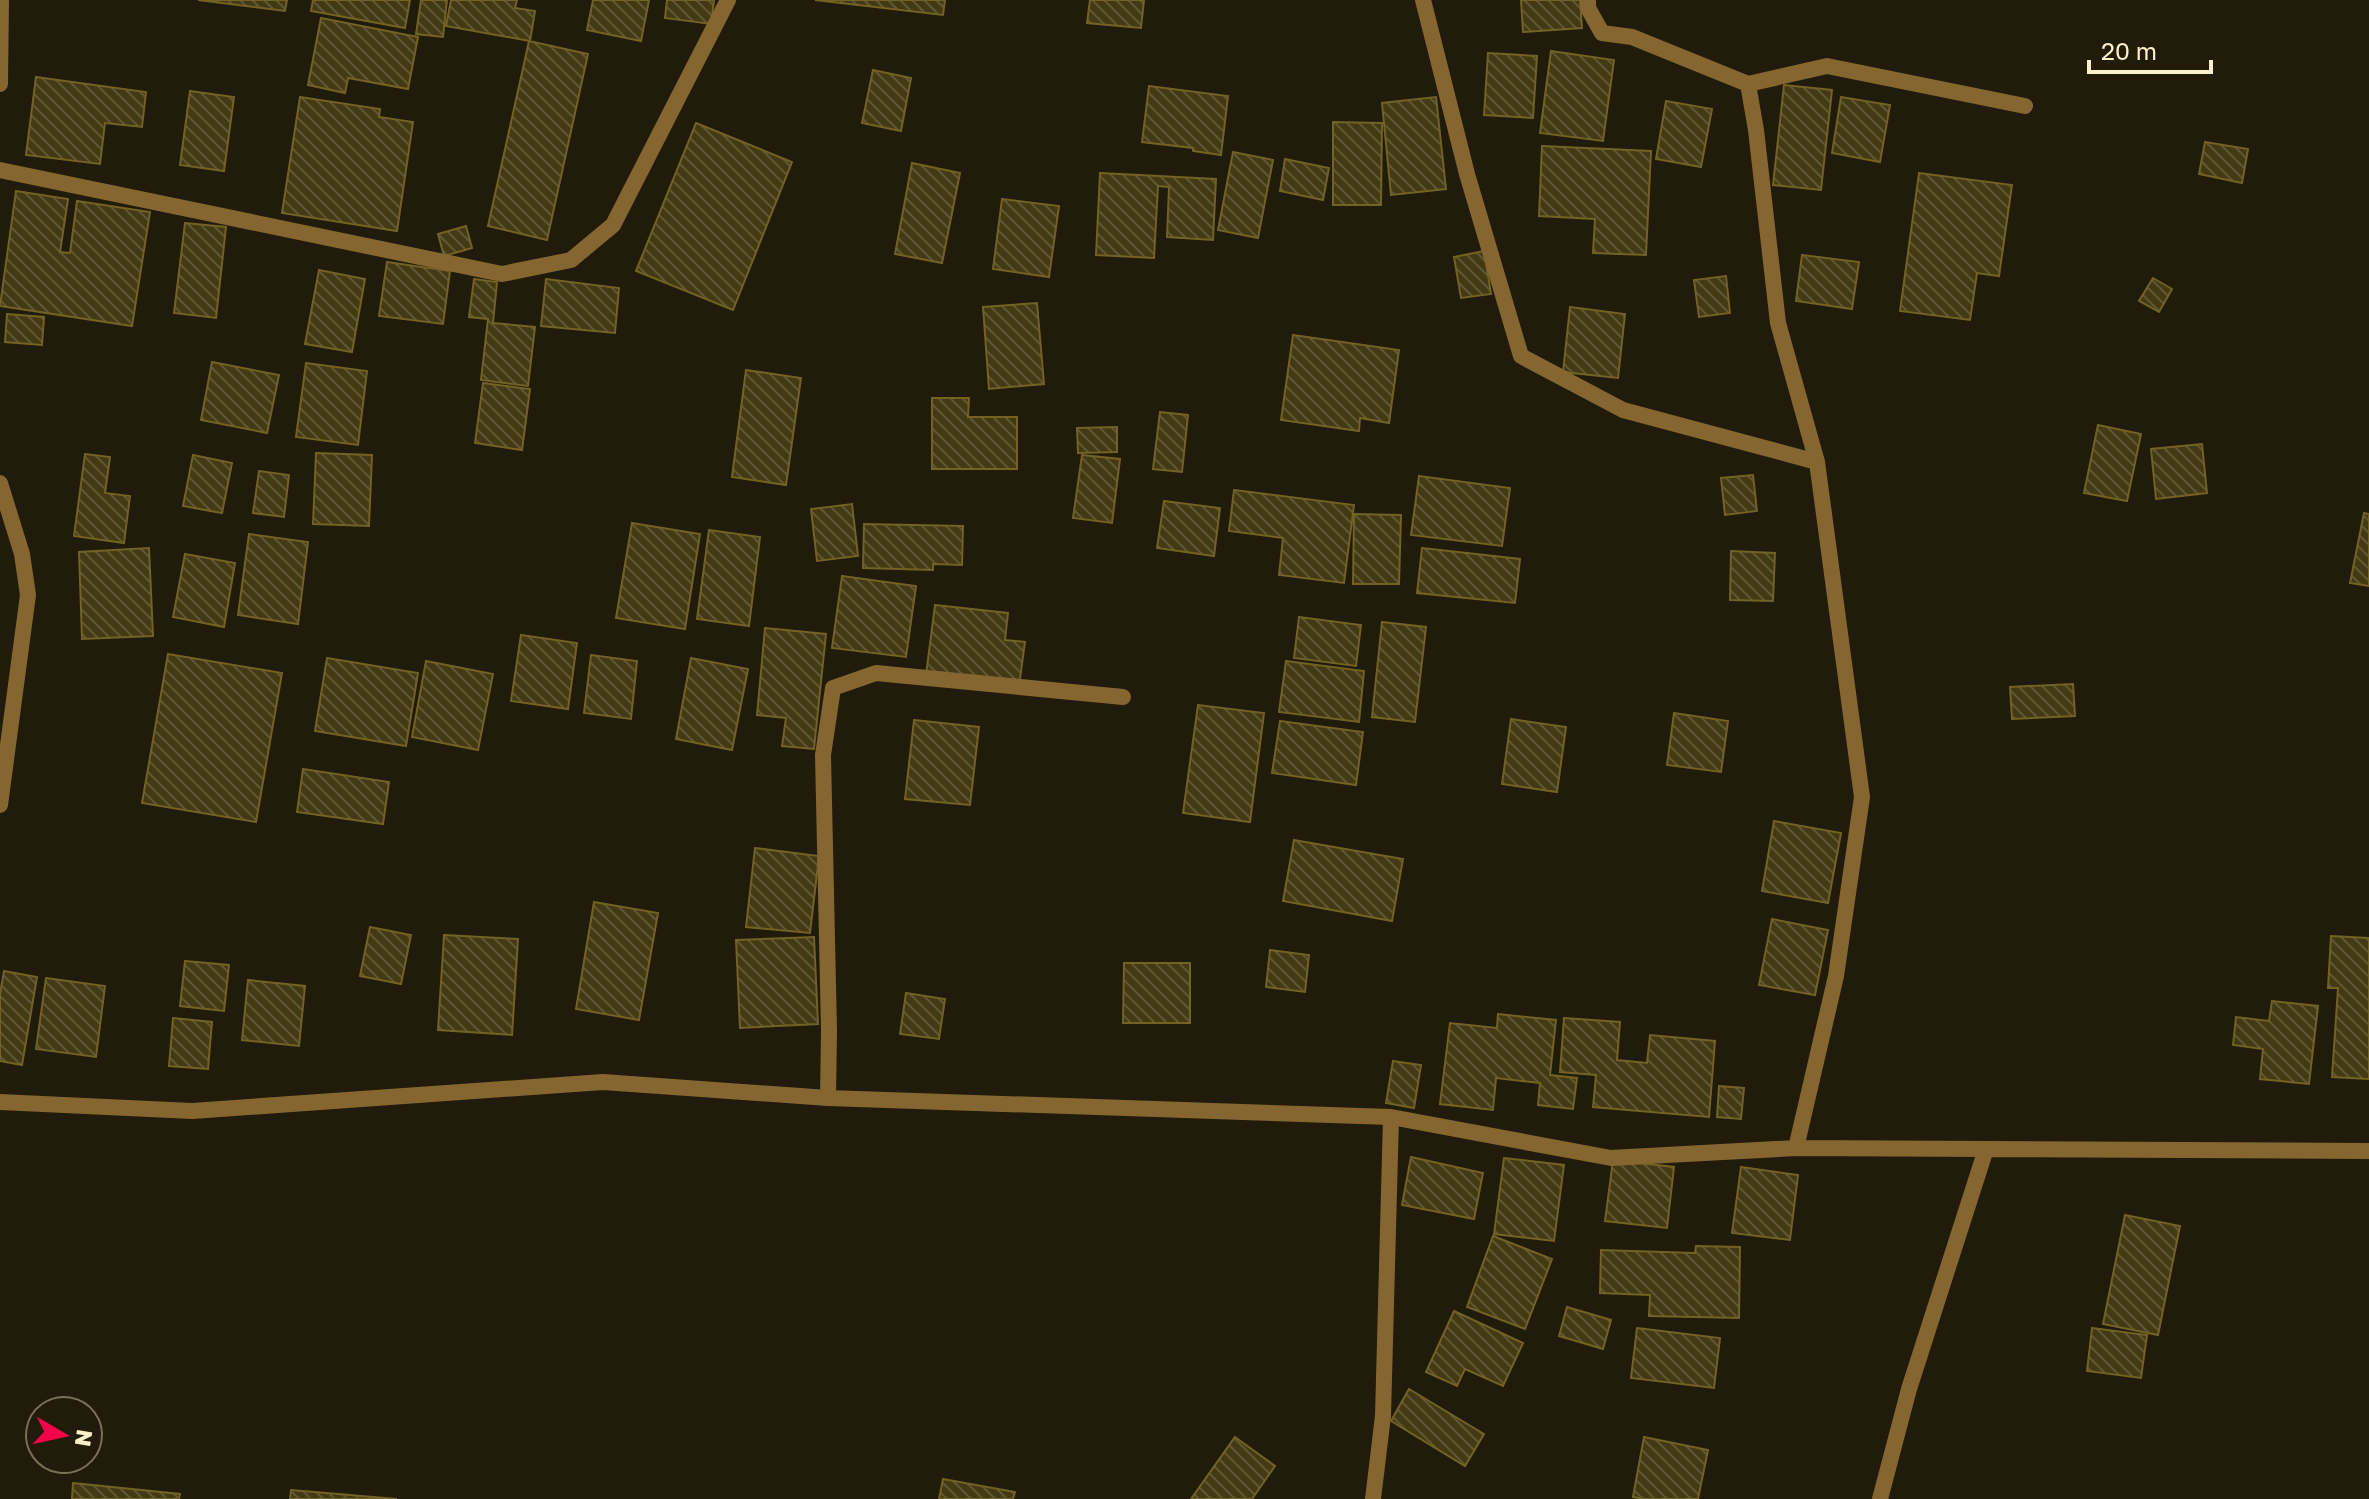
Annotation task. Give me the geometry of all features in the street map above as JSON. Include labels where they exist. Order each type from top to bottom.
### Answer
[{"type":"street","points":[[0,84],[1,0]]},
{"type":"street","points":[[0,170],[502,274],[571,260],[613,225],[728,0]]},
{"type":"street","points":[[1423,0],[1467,174],[1521,356],[1623,410],[1817,462]]},
{"type":"street","points":[[1588,0],[1588,8],[1602,33],[1632,37],[1748,84],[1827,66],[2025,106]]},
{"type":"street","points":[[1748,84],[1778,323],[1817,462],[1862,797],[1836,976],[1796,1148]]},
{"type":"street","points":[[0,483],[22,554],[28,595],[0,805]]},
{"type":"street","points":[[828,1098],[823,755],[833,688],[876,673],[1123,697]]},
{"type":"street","points":[[0,1102],[192,1111],[603,1082],[828,1098],[1391,1117],[1611,1158],[1796,1148],[2369,1151]]},
{"type":"street","points":[[1373,1499],[1383,1416],[1391,1117]]},
{"type":"street","points":[[1880,1499],[1909,1389],[1986,1149]]},
{"type":"building","points":[[198,0],[287,0],[285,11]]},
{"type":"building","points":[[313,0],[410,0],[405,28],[311,11]]},
{"type":"building","points":[[421,0],[447,0],[443,37],[416,34]]},
{"type":"building","points":[[451,0],[517,0],[515,8],[535,11],[530,41],[446,26]]},
{"type":"building","points":[[593,0],[649,0],[641,41],[587,30]]},
{"type":"building","points":[[667,0],[714,0],[711,24],[665,18]]},
{"type":"building","points":[[815,0],[945,0],[943,15]]},
{"type":"building","points":[[1090,0],[1144,0],[1141,28],[1087,23]]},
{"type":"building","points":[[1521,0],[1580,0],[1582,28],[1523,32]]},
{"type":"building","points":[[321,18],[418,37],[408,89],[348,78],[345,93],[308,85]]},
{"type":"building","points":[[529,41],[588,54],[547,240],[488,226]]},
{"type":"building","points":[[1551,51],[1614,60],[1603,141],[1540,133]]},
{"type":"building","points":[[1488,53],[1537,56],[1533,118],[1484,115]]},
{"type":"building","points":[[873,70],[911,78],[901,131],[862,123]]},
{"type":"building","points":[[36,77],[146,92],[142,127],[105,123],[100,164],[26,155]]},
{"type":"building","points":[[1784,85],[1832,90],[1821,190],[1773,185]]},
{"type":"building","points":[[1149,86],[1228,96],[1221,155],[1142,142]]},
{"type":"building","points":[[190,91],[234,97],[224,171],[180,165]]},
{"type":"building","points":[[300,97],[380,109],[379,117],[413,122],[397,231],[282,213]]},
{"type":"building","points":[[1436,97],[1446,189],[1391,195],[1382,103]]},
{"type":"building","points":[[1841,97],[1890,105],[1880,162],[1832,153]]},
{"type":"building","points":[[1666,101],[1712,109],[1701,167],[1656,159]]},
{"type":"building","points":[[1333,122],[1382,123],[1381,205],[1333,205]]},
{"type":"building","points":[[696,123],[792,162],[733,310],[636,271]]},
{"type":"building","points":[[2205,142],[2248,149],[2242,183],[2199,174]]},
{"type":"building","points":[[1542,146],[1651,151],[1646,255],[1593,253],[1595,219],[1539,216]]},
{"type":"building","points":[[1233,152],[1273,160],[1258,238],[1218,230]]},
{"type":"building","points":[[1285,159],[1329,168],[1323,200],[1280,191]]},
{"type":"building","points":[[912,163],[960,173],[942,263],[895,254]]},
{"type":"building","points":[[1100,173],[1216,179],[1213,240],[1167,237],[1169,187],[1158,186],[1154,258],[1096,255]]},
{"type":"building","points":[[1919,173],[2012,185],[1999,276],[1977,273],[1970,320],[1900,311]]},
{"type":"building","points":[[16,191],[68,199],[60,252],[70,253],[77,201],[150,212],[132,326],[0,306]]},
{"type":"building","points":[[1002,199],[1059,206],[1049,277],[993,269]]},
{"type":"building","points":[[185,223],[226,227],[216,318],[174,313]]},
{"type":"building","points":[[466,226],[472,248],[444,256],[438,234]]},
{"type":"building","points":[[1484,251],[1491,294],[1461,298],[1454,257]]},
{"type":"building","points":[[1802,255],[1859,262],[1852,309],[1796,301]]},
{"type":"building","points":[[387,262],[450,271],[443,324],[379,316]]},
{"type":"building","points":[[319,270],[365,279],[352,352],[305,344]]},
{"type":"building","points":[[1726,276],[1730,313],[1699,317],[1694,280]]},
{"type":"building","points":[[2153,278],[2172,289],[2159,312],[2139,301]]},
{"type":"building","points":[[474,279],[497,282],[493,323],[535,327],[528,386],[481,380],[488,319],[469,317]]},
{"type":"building","points":[[546,279],[619,288],[615,333],[541,326]]},
{"type":"building","points":[[1037,303],[1044,384],[989,389],[983,307]]},
{"type":"building","points":[[1570,307],[1625,314],[1618,378],[1563,372]]},
{"type":"building","points":[[7,314],[44,317],[42,345],[5,342]]},
{"type":"building","points":[[1293,335],[1399,350],[1389,423],[1360,418],[1359,431],[1281,420]]},
{"type":"building","points":[[212,362],[279,375],[267,433],[201,420]]},
{"type":"building","points":[[306,363],[367,371],[358,445],[296,437]]},
{"type":"building","points":[[746,370],[801,378],[786,485],[732,477]]},
{"type":"building","points":[[483,383],[530,389],[522,450],[475,443]]},
{"type":"building","points":[[932,398],[969,398],[968,417],[1017,417],[1017,469],[932,469]]},
{"type":"building","points":[[1160,412],[1188,415],[1182,472],[1153,469]]},
{"type":"building","points":[[2098,425],[2141,434],[2127,501],[2084,493]]},
{"type":"building","points":[[1117,427],[1117,452],[1078,453],[1077,428]]},
{"type":"building","points":[[2202,444],[2207,493],[2156,499],[2151,449]]},
{"type":"building","points":[[316,453],[372,455],[369,526],[313,524]]},
{"type":"building","points":[[85,454],[110,457],[105,493],[130,496],[124,543],[74,536]]},
{"type":"building","points":[[193,455],[232,463],[222,513],[183,506]]},
{"type":"building","points":[[1082,455],[1120,459],[1112,523],[1073,518]]},
{"type":"building","points":[[259,471],[289,475],[284,517],[253,513]]},
{"type":"building","points":[[1753,475],[1757,511],[1725,515],[1721,478]]},
{"type":"building","points":[[1419,476],[1510,488],[1502,546],[1411,535]]},
{"type":"building","points":[[1234,490],[1354,505],[1344,583],[1279,575],[1283,538],[1229,531]]},
{"type":"building","points":[[1164,501],[1220,508],[1214,556],[1157,548]]},
{"type":"building","points":[[852,504],[858,556],[817,561],[811,509]]},
{"type":"building","points":[[2364,513],[2369,514],[2369,586],[2350,583]]},
{"type":"building","points":[[1354,514],[1401,515],[1399,584],[1353,584]]},
{"type":"building","points":[[632,523],[700,534],[685,629],[616,618]]},
{"type":"building","points":[[864,524],[963,526],[962,565],[933,564],[933,570],[863,568]]},
{"type":"building","points":[[709,530],[760,537],[749,626],[697,619]]},
{"type":"building","points":[[249,534],[308,542],[298,624],[238,615]]},
{"type":"building","points":[[149,548],[153,636],[82,639],[79,552]]},
{"type":"building","points":[[1422,548],[1520,559],[1515,603],[1417,593]]},
{"type":"building","points":[[1731,551],[1775,553],[1773,601],[1730,600]]},
{"type":"building","points":[[185,554],[235,563],[224,627],[173,617]]},
{"type":"building","points":[[842,576],[916,586],[906,657],[832,648]]},
{"type":"building","points":[[935,605],[1008,613],[1005,640],[1025,642],[1019,686],[926,675]]},
{"type":"building","points":[[1299,617],[1361,625],[1356,666],[1294,658]]},
{"type":"building","points":[[1382,622],[1426,627],[1415,722],[1372,717]]},
{"type":"building","points":[[765,628],[826,634],[814,749],[782,746],[786,718],[757,715]]},
{"type":"building","points":[[521,635],[577,643],[568,709],[511,701]]},
{"type":"building","points":[[168,654],[282,673],[256,822],[142,803]]},
{"type":"building","points":[[591,655],[637,661],[631,719],[584,713]]},
{"type":"building","points":[[327,658],[418,673],[406,746],[315,731]]},
{"type":"building","points":[[691,658],[748,669],[732,750],[676,739]]},
{"type":"building","points":[[426,661],[493,674],[478,750],[412,737]]},
{"type":"building","points":[[1286,661],[1364,671],[1359,722],[1279,712]]},
{"type":"building","points":[[2073,684],[2075,716],[2012,719],[2010,687]]},
{"type":"building","points":[[1198,705],[1264,713],[1250,822],[1183,813]]},
{"type":"building","points":[[1674,713],[1728,721],[1721,772],[1667,765]]},
{"type":"building","points":[[1511,719],[1566,727],[1557,792],[1502,784]]},
{"type":"building","points":[[914,720],[979,727],[970,805],[905,799]]},
{"type":"building","points":[[1280,721],[1363,732],[1356,785],[1272,773]]},
{"type":"building","points":[[303,769],[389,782],[383,824],[297,812]]},
{"type":"building","points":[[1774,821],[1841,833],[1828,903],[1762,891]]},
{"type":"building","points":[[1294,840],[1403,859],[1392,921],[1283,901]]},
{"type":"building","points":[[755,848],[819,856],[810,933],[746,927]]},
{"type":"building","points":[[594,902],[658,913],[639,1020],[576,1009]]},
{"type":"building","points":[[1772,919],[1828,930],[1815,995],[1759,985]]},
{"type":"building","points":[[370,927],[411,935],[401,984],[360,976]]},
{"type":"building","points":[[444,935],[518,939],[512,1035],[438,1030]]},
{"type":"building","points":[[2331,936],[2369,938],[2369,1079],[2332,1077],[2338,988],[2328,988]]},
{"type":"building","points":[[814,937],[818,1024],[740,1028],[736,940]]},
{"type":"building","points":[[1270,950],[1309,955],[1305,992],[1266,987]]},
{"type":"building","points":[[185,961],[229,965],[224,1011],[180,1006]]},
{"type":"building","points":[[1124,963],[1190,963],[1190,1023],[1123,1023]]},
{"type":"building","points":[[4,971],[37,977],[22,1065],[0,1061],[0,994]]},
{"type":"building","points":[[46,978],[105,986],[96,1057],[36,1049]]},
{"type":"building","points":[[248,980],[305,986],[299,1046],[242,1040]]},
{"type":"building","points":[[906,993],[945,999],[939,1039],[900,1034]]},
{"type":"building","points":[[2272,1001],[2318,1006],[2309,1084],[2260,1079],[2263,1049],[2233,1045],[2236,1017],[2269,1021]]},
{"type":"building","points":[[1498,1014],[1556,1020],[1550,1075],[1577,1078],[1573,1109],[1538,1105],[1540,1083],[1496,1078],[1493,1110],[1440,1104],[1450,1023],[1497,1028]]},
{"type":"building","points":[[173,1018],[212,1022],[208,1069],[169,1066]]},
{"type":"building","points":[[1564,1018],[1620,1022],[1617,1060],[1647,1063],[1650,1035],[1715,1041],[1709,1117],[1593,1107],[1596,1075],[1560,1072]]},
{"type":"building","points":[[1393,1061],[1421,1065],[1414,1108],[1386,1103]]},
{"type":"building","points":[[1719,1086],[1744,1088],[1741,1119],[1717,1117]]},
{"type":"building","points":[[1411,1157],[1483,1173],[1474,1219],[1402,1205]]},
{"type":"building","points":[[1504,1158],[1564,1165],[1554,1241],[1494,1234]]},
{"type":"building","points":[[1613,1160],[1674,1167],[1667,1228],[1605,1221]]},
{"type":"building","points":[[1741,1167],[1798,1175],[1790,1240],[1732,1233]]},
{"type":"building","points":[[2125,1215],[2180,1226],[2158,1335],[2103,1324]]},
{"type":"building","points":[[1493,1236],[1552,1259],[1525,1329],[1467,1307]]},
{"type":"building","points":[[1696,1246],[1740,1247],[1739,1318],[1649,1316],[1650,1295],[1600,1293],[1601,1250],[1695,1253]]},
{"type":"building","points":[[1567,1307],[1611,1320],[1603,1349],[1559,1336]]},
{"type":"building","points":[[1454,1311],[1523,1343],[1503,1386],[1465,1369],[1457,1386],[1426,1372]]},
{"type":"building","points":[[1637,1328],[1720,1338],[1714,1388],[1631,1378]]},
{"type":"building","points":[[2092,1328],[2147,1335],[2141,1378],[2087,1371]]},
{"type":"building","points":[[1409,1389],[1484,1434],[1465,1466],[1391,1421]]},
{"type":"building","points":[[1235,1437],[1275,1466],[1252,1499],[1191,1499]]},
{"type":"building","points":[[1644,1437],[1708,1450],[1698,1499],[1633,1497]]},
{"type":"building","points":[[943,1479],[1015,1492],[1013,1499],[939,1499]]},
{"type":"building","points":[[73,1483],[180,1494],[179,1499],[72,1499]]},
{"type":"building","points":[[291,1490],[397,1499],[290,1499]]}]
